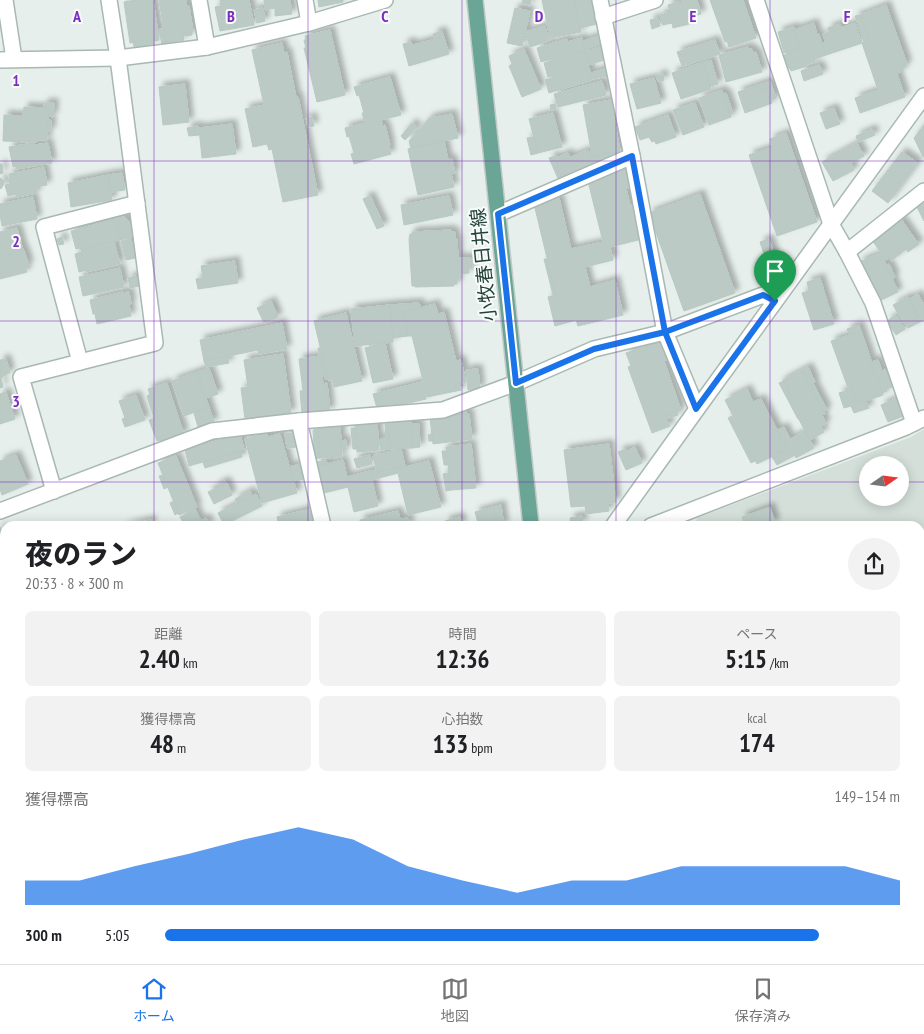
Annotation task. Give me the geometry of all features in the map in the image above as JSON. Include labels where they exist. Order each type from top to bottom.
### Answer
[{"type":"main road","name":"小牧春日井線","points":[[475,0],[530,521]]},
{"type":"street","points":[[4,0],[7,60],[118,58],[207,47],[308,23],[385,0]]},
{"type":"street","points":[[54,491],[21,377],[155,342],[109,0]]},
{"type":"street","points":[[199,0],[207,47]]},
{"type":"street","points":[[304,0],[308,23]]},
{"type":"street","points":[[600,0],[665,332],[696,409]]},
{"type":"street","points":[[603,17],[655,0]]},
{"type":"street","points":[[684,520],[919,420],[873,303],[831,224],[756,0]]},
{"type":"street","points":[[617,521],[924,96]]},
{"type":"street","points":[[498,214],[632,156]]},
{"type":"street","points":[[847,252],[924,191]]},
{"type":"street","points":[[80,362],[44,227],[137,203]]},
{"type":"street","points":[[0,511],[212,431],[299,421],[443,410],[516,383],[594,349],[665,332],[763,295],[775,301]]},
{"type":"street","points":[[299,421],[322,521]]},
{"type":"shaded area","points":[[924,429],[924,521],[696,521],[697,518],[859,457],[859,506],[909,506],[909,456],[861,456],[911,437]]},
{"type":"building","points":[[153,0],[159,40],[130,43],[124,2]]},
{"type":"building","points":[[159,0],[186,0],[186,6],[189,6],[193,32],[182,33],[184,40],[166,43]]},
{"type":"building","points":[[220,0],[249,0],[254,25],[220,31],[215,7],[221,6]]},
{"type":"building","points":[[264,0],[290,0],[292,14],[275,16],[275,8],[265,10]]},
{"type":"building","points":[[318,0],[343,0],[343,2],[319,7]]},
{"type":"building","points":[[523,0],[531,0],[530,5],[522,3]]},
{"type":"building","points":[[542,0],[574,0],[581,32],[550,38]]},
{"type":"building","points":[[574,0],[592,0],[597,24],[580,28]]},
{"type":"building","points":[[686,0],[697,0],[701,14],[687,18],[689,24],[673,28],[672,23],[663,25],[660,15],[670,12],[668,5]]},
{"type":"building","points":[[710,0],[743,0],[756,38],[729,47],[727,41],[725,42]]},
{"type":"building","points":[[886,5],[907,64],[901,72],[897,73],[905,97],[860,113],[855,98],[878,90],[862,43],[869,41],[860,15]]},
{"type":"building","points":[[263,8],[265,21],[257,23],[254,10]]},
{"type":"building","points":[[515,8],[530,11],[522,46],[507,43]]},
{"type":"building","points":[[860,15],[869,41],[864,42],[855,16]]},
{"type":"building","points":[[658,18],[660,26],[652,29],[650,20]]},
{"type":"building","points":[[814,23],[826,55],[814,59],[815,62],[807,64],[807,66],[791,71],[784,55],[787,54],[786,52],[799,48],[793,30]]},
{"type":"building","points":[[855,23],[862,43],[829,54],[823,34]]},
{"type":"building","points":[[840,24],[841,28],[829,31],[828,28]]},
{"type":"building","points":[[545,26],[549,41],[530,47],[525,32]]},
{"type":"building","points":[[794,27],[793,30],[799,48],[784,53],[778,32]]},
{"type":"building","points":[[159,29],[163,29],[166,43],[168,42],[168,44],[162,45]]},
{"type":"building","points":[[330,30],[345,95],[317,102],[304,48],[306,48],[304,40],[306,40],[305,36]]},
{"type":"building","points":[[442,31],[449,54],[409,66],[403,44],[411,42],[413,45],[435,39],[433,34]]},
{"type":"building","points":[[192,32],[192,35],[183,36],[182,33]]},
{"type":"building","points":[[598,36],[601,44],[586,49],[583,41]]},
{"type":"building","points":[[582,38],[585,50],[541,62],[537,48],[567,39],[567,42]]},
{"type":"building","points":[[146,40],[146,42],[154,41],[154,44],[134,47],[133,42]]},
{"type":"building","points":[[715,40],[720,54],[682,66],[677,52]]},
{"type":"building","points":[[826,42],[829,54],[826,55],[822,43]]},
{"type":"building","points":[[282,43],[284,53],[287,52],[296,97],[298,97],[318,195],[283,202],[272,149],[269,150],[267,144],[253,147],[245,109],[264,105],[252,50]]},
{"type":"building","points":[[600,47],[604,60],[589,65],[585,51]]},
{"type":"building","points":[[748,47],[752,49],[753,53],[756,52],[762,72],[726,82],[719,55]]},
{"type":"building","points":[[524,49],[541,89],[522,97],[509,66],[512,64],[509,56]]},
{"type":"building","points":[[585,51],[589,66],[548,77],[544,63]]},
{"type":"building","points":[[711,60],[718,84],[710,86],[703,62]]},
{"type":"building","points":[[703,62],[711,89],[681,99],[672,73]]},
{"type":"building","points":[[819,65],[823,74],[804,81],[801,71]]},
{"type":"building","points":[[589,67],[592,80],[549,93],[545,80]]},
{"type":"building","points":[[605,69],[607,76],[593,79],[591,73]]},
{"type":"building","points":[[663,74],[664,80],[658,82],[656,76]]},
{"type":"building","points":[[390,77],[401,115],[381,120],[383,126],[385,125],[391,154],[354,164],[351,154],[354,153],[345,128],[365,123],[359,95],[357,96],[354,87]]},
{"type":"building","points":[[654,78],[661,103],[637,109],[630,84]]},
{"type":"building","points":[[602,81],[606,95],[558,107],[554,94]]},
{"type":"building","points":[[770,81],[776,98],[771,100],[768,91],[764,92],[763,89],[757,91],[755,86]]},
{"type":"building","points":[[185,84],[189,122],[163,125],[159,87]]},
{"type":"building","points":[[755,86],[757,91],[763,89],[764,92],[768,91],[772,103],[745,113],[738,92]]},
{"type":"building","points":[[722,90],[731,117],[709,125],[699,98]]},
{"type":"building","points":[[726,93],[733,113],[730,114],[723,94]]},
{"type":"building","points":[[611,100],[620,151],[592,156],[583,105]]},
{"type":"building","points":[[44,103],[54,103],[53,117],[48,116],[48,108],[44,108]]},
{"type":"building","points":[[695,103],[704,127],[683,135],[673,110]]},
{"type":"building","points":[[555,104],[556,109],[551,110],[550,105]]},
{"type":"building","points":[[24,107],[48,108],[47,140],[37,140],[37,142],[3,141],[4,115],[23,116]]},
{"type":"building","points":[[834,108],[840,124],[826,129],[820,113]]},
{"type":"building","points":[[553,113],[562,147],[538,153],[529,119]]},
{"type":"building","points":[[452,114],[458,138],[411,148],[409,141],[430,118]]},
{"type":"building","points":[[668,115],[676,137],[656,144],[649,137],[640,140],[635,127]]},
{"type":"building","points":[[312,117],[314,126],[308,127],[306,118]]},
{"type":"building","points":[[48,120],[51,120],[51,131],[47,131]]},
{"type":"building","points":[[412,123],[417,127],[405,140],[401,136]]},
{"type":"building","points":[[232,124],[236,154],[202,158],[199,128]]},
{"type":"building","points":[[924,125],[924,157],[923,157],[914,138]]},
{"type":"building","points":[[198,126],[199,135],[189,136],[187,128]]},
{"type":"building","points":[[872,129],[875,135],[858,142],[856,136]]},
{"type":"building","points":[[786,133],[817,222],[777,236],[749,155],[773,147],[770,139]]},
{"type":"building","points":[[534,137],[538,153],[531,155],[527,138]]},
{"type":"building","points":[[444,141],[454,187],[418,195],[408,149]]},
{"type":"building","points":[[34,143],[34,145],[48,143],[52,163],[16,169],[16,166],[13,167],[9,147]]},
{"type":"building","points":[[857,143],[864,156],[851,163],[854,170],[833,181],[822,162]]},
{"type":"building","points":[[588,150],[595,166],[562,179],[556,163]]},
{"type":"building","points":[[619,151],[619,154],[596,165],[592,156]]},
{"type":"building","points":[[902,152],[918,163],[888,203],[872,191]]},
{"type":"building","points":[[568,153],[570,157],[556,163],[563,181],[560,183],[549,158],[555,156],[556,158]]},
{"type":"building","points":[[452,159],[455,173],[451,174],[448,160]]},
{"type":"building","points":[[0,164],[2,164],[3,173],[0,174]]},
{"type":"building","points":[[44,167],[47,185],[35,187],[37,193],[17,197],[16,194],[8,196],[5,185],[10,184],[9,174]]},
{"type":"building","points":[[626,167],[631,187],[626,189],[630,205],[633,205],[642,239],[610,247],[613,260],[585,267],[590,287],[615,280],[623,315],[578,326],[576,320],[555,326],[548,297],[556,295],[534,204],[559,198],[571,249],[603,242],[588,181],[600,178],[599,174]]},
{"type":"building","points":[[122,173],[125,190],[111,192],[108,175]]},
{"type":"building","points":[[108,175],[112,200],[71,207],[68,183]]},
{"type":"building","points":[[0,178],[5,181],[1,189],[0,188]]},
{"type":"building","points":[[700,194],[735,293],[684,311],[649,213]]},
{"type":"building","points":[[370,196],[384,226],[377,229],[363,199]]},
{"type":"building","points":[[449,196],[453,215],[404,225],[401,205]]},
{"type":"building","points":[[33,197],[37,219],[2,226],[0,204]]},
{"type":"building","points":[[924,204],[924,221],[917,207]]},
{"type":"building","points":[[124,217],[129,221],[133,237],[120,240],[117,218]]},
{"type":"building","points":[[116,219],[119,240],[81,250],[80,248],[76,249],[71,231]]},
{"type":"building","points":[[901,219],[915,239],[886,260],[872,240]]},
{"type":"building","points":[[17,228],[23,250],[0,256],[0,232]]},
{"type":"building","points":[[451,230],[451,232],[455,232],[455,239],[457,239],[458,258],[471,258],[473,262],[471,267],[469,267],[469,273],[459,274],[457,284],[454,284],[454,286],[412,286],[410,234],[413,234],[412,232]]},
{"type":"building","points":[[62,237],[64,244],[59,245],[57,239]]},
{"type":"building","points":[[131,239],[135,258],[126,260],[121,241]]},
{"type":"building","points":[[769,239],[775,257],[766,260],[760,242]]},
{"type":"building","points":[[915,239],[919,244],[908,252],[906,249],[891,261],[888,258]]},
{"type":"building","points":[[114,241],[120,264],[79,272],[75,254],[82,252],[81,250]]},
{"type":"building","points":[[24,250],[29,265],[25,267],[27,272],[0,279],[0,257]]},
{"type":"building","points":[[881,253],[898,292],[877,302],[859,262]]},
{"type":"building","points":[[544,259],[547,259],[556,295],[553,295]]},
{"type":"building","points":[[235,261],[238,283],[198,289],[196,279],[203,278],[201,266]]},
{"type":"building","points":[[778,261],[780,268],[774,270],[771,264]]},
{"type":"building","points":[[889,264],[895,277],[892,279],[886,265]]},
{"type":"building","points":[[120,268],[124,287],[83,296],[79,277]]},
{"type":"building","points":[[136,276],[139,286],[130,288],[128,278]]},
{"type":"building","points":[[820,278],[834,324],[814,330],[802,293],[809,291],[807,282]]},
{"type":"building","points":[[129,292],[131,316],[97,324],[90,300]]},
{"type":"building","points":[[918,294],[924,305],[924,320],[908,328],[906,323],[918,317],[909,299]]},
{"type":"building","points":[[908,297],[918,317],[904,324],[893,305]]},
{"type":"building","points":[[271,301],[278,317],[264,323],[257,308]]},
{"type":"building","points":[[419,303],[421,308],[404,312],[408,336],[393,338],[390,305]]},
{"type":"building","points":[[435,304],[438,314],[444,312],[456,361],[461,360],[466,382],[459,384],[461,390],[427,397],[412,336],[408,336],[404,312]]},
{"type":"building","points":[[390,305],[393,342],[355,346],[351,309]]},
{"type":"building","points":[[346,313],[362,381],[334,387],[332,379],[328,380],[314,321]]},
{"type":"building","points":[[896,315],[905,329],[896,335],[887,321]]},
{"type":"building","points":[[282,323],[287,349],[259,354],[258,350],[204,361],[200,340]]},
{"type":"building","points":[[859,325],[861,331],[849,335],[847,329]]},
{"type":"building","points":[[861,331],[883,395],[860,403],[859,400],[856,401],[851,387],[848,388],[831,341]]},
{"type":"building","points":[[663,340],[670,358],[664,361],[681,410],[665,415],[670,426],[652,433],[628,367],[631,366],[626,353]]},
{"type":"building","points":[[385,343],[393,379],[373,383],[365,348]]},
{"type":"building","points":[[318,348],[320,348],[328,379],[325,379]]},
{"type":"building","points":[[283,354],[291,413],[245,419],[241,388],[248,387],[244,360]]},
{"type":"building","points":[[227,356],[229,363],[206,367],[204,361]]},
{"type":"building","points":[[320,356],[323,384],[327,383],[330,411],[306,414],[299,359]]},
{"type":"building","points":[[6,359],[10,372],[1,378],[3,387],[0,388],[0,360]]},
{"type":"building","points":[[878,360],[882,371],[885,369],[892,387],[882,393],[871,362]]},
{"type":"building","points":[[808,367],[815,382],[813,383],[827,410],[824,411],[802,370]]},
{"type":"building","points":[[209,368],[218,394],[206,398],[197,372]]},
{"type":"building","points":[[478,369],[480,389],[468,390],[466,370]]},
{"type":"building","points":[[802,370],[825,414],[822,415],[826,424],[821,427],[824,432],[810,440],[797,416],[801,414],[783,380]]},
{"type":"building","points":[[197,372],[209,407],[184,416],[172,381]]},
{"type":"building","points":[[784,381],[801,414],[797,416],[798,419],[779,383]]},
{"type":"building","points":[[422,382],[426,399],[391,407],[390,404],[377,408],[373,394]]},
{"type":"building","points":[[167,383],[184,434],[161,442],[161,440],[157,441],[149,420],[158,417],[148,389]]},
{"type":"building","points":[[747,389],[753,402],[761,399],[787,449],[757,464],[725,400]]},
{"type":"building","points":[[852,389],[856,401],[859,400],[860,403],[866,401],[869,408],[854,413],[851,406],[844,408],[839,393]]},
{"type":"building","points":[[300,391],[303,391],[306,414],[302,414]]},
{"type":"building","points":[[6,392],[15,419],[0,424],[0,394]]},
{"type":"building","points":[[150,394],[158,417],[154,418],[147,396]]},
{"type":"building","points":[[136,395],[145,420],[128,426],[119,401]]},
{"type":"building","points":[[900,397],[906,415],[888,422],[881,405]]},
{"type":"building","points":[[209,407],[214,422],[198,427],[194,413]]},
{"type":"building","points":[[466,410],[466,414],[456,415],[456,412]]},
{"type":"building","points":[[677,411],[678,415],[667,419],[665,415]]},
{"type":"building","points":[[469,414],[472,439],[433,444],[430,418]]},
{"type":"building","points":[[732,416],[755,461],[751,463],[728,418]]},
{"type":"building","points":[[125,418],[128,426],[125,427],[122,419]]},
{"type":"building","points":[[411,420],[413,448],[390,449],[387,421]]},
{"type":"building","points":[[377,422],[379,450],[357,452],[355,424]]},
{"type":"building","points":[[385,424],[388,424],[390,449],[381,450],[380,439],[386,438]]},
{"type":"building","points":[[411,424],[419,424],[420,447],[413,448]]},
{"type":"building","points":[[340,426],[342,457],[320,458],[318,428]]},
{"type":"building","points":[[784,427],[790,439],[805,431],[814,448],[796,458],[795,455],[777,465],[772,457],[787,449],[777,430]]},
{"type":"building","points":[[351,428],[355,428],[356,449],[353,449]]},
{"type":"building","points":[[318,429],[320,458],[312,459],[311,444],[314,444],[313,430]]},
{"type":"building","points":[[267,433],[268,437],[280,434],[297,493],[262,503],[245,439]]},
{"type":"building","points":[[293,433],[296,447],[287,448],[285,434]]},
{"type":"building","points":[[240,434],[244,450],[189,466],[185,450]]},
{"type":"building","points":[[433,434],[433,441],[429,441],[428,435]]},
{"type":"building","points":[[346,440],[346,450],[342,450],[341,441]]},
{"type":"building","points":[[471,444],[476,488],[451,490],[446,447]]},
{"type":"building","points":[[609,444],[616,502],[608,503],[609,511],[586,514],[585,506],[571,507],[564,450]]},
{"type":"building","points":[[635,447],[642,463],[626,470],[618,452],[626,449],[627,451]]},
{"type":"building","points":[[401,449],[405,466],[377,472],[373,456]]},
{"type":"building","points":[[241,451],[242,457],[205,468],[203,462]]},
{"type":"building","points":[[442,451],[447,451],[448,465],[444,465]]},
{"type":"building","points":[[16,455],[28,484],[2,495],[0,489],[0,461]]},
{"type":"building","points":[[370,455],[372,464],[357,468],[354,459]]},
{"type":"building","points":[[176,456],[197,507],[179,515],[158,463]]},
{"type":"building","points":[[326,460],[327,464],[318,466],[316,462]]},
{"type":"building","points":[[343,460],[347,477],[370,471],[378,506],[354,512],[348,487],[324,493],[318,466]]},
{"type":"building","points":[[429,461],[441,507],[408,515],[397,469]]},
{"type":"building","points":[[300,464],[304,479],[294,481],[289,467]]},
{"type":"building","points":[[401,467],[397,469],[398,473],[372,480],[370,471],[377,470],[377,472]]},
{"type":"building","points":[[449,473],[451,490],[446,491],[443,474]]},
{"type":"building","points":[[163,475],[168,487],[164,489],[159,476]]},
{"type":"building","points":[[225,481],[227,483],[216,489],[215,486]]},
{"type":"building","points":[[227,483],[232,495],[214,504],[208,492]]},
{"type":"building","points":[[250,491],[252,496],[237,503],[235,499]]},
{"type":"building","points":[[256,494],[262,506],[232,521],[222,521],[218,513]]},
{"type":"building","points":[[174,501],[178,513],[175,515],[170,503]]},
{"type":"building","points":[[501,505],[503,521],[497,521],[493,507]]},
{"type":"building","points":[[493,507],[497,521],[478,521],[475,512]]},
{"type":"building","points":[[770,507],[774,521],[744,521],[742,517]]},
{"type":"building","points":[[195,509],[201,521],[182,521],[180,517]]},
{"type":"building","points":[[311,509],[314,521],[278,521],[277,517]]},
{"type":"building","points":[[398,511],[401,521],[360,521]]},
{"type":"building","points":[[582,516],[583,521],[570,521],[570,518]]},
{"type":"building","points":[[460,517],[461,521],[445,521]]},
{"type":"building","points":[[408,518],[409,521],[401,521],[400,519]]},
{"type":"route","points":[[775,301],[696,409],[665,332],[632,156],[498,214],[516,383],[594,349],[665,332],[763,295],[775,301]]}]
